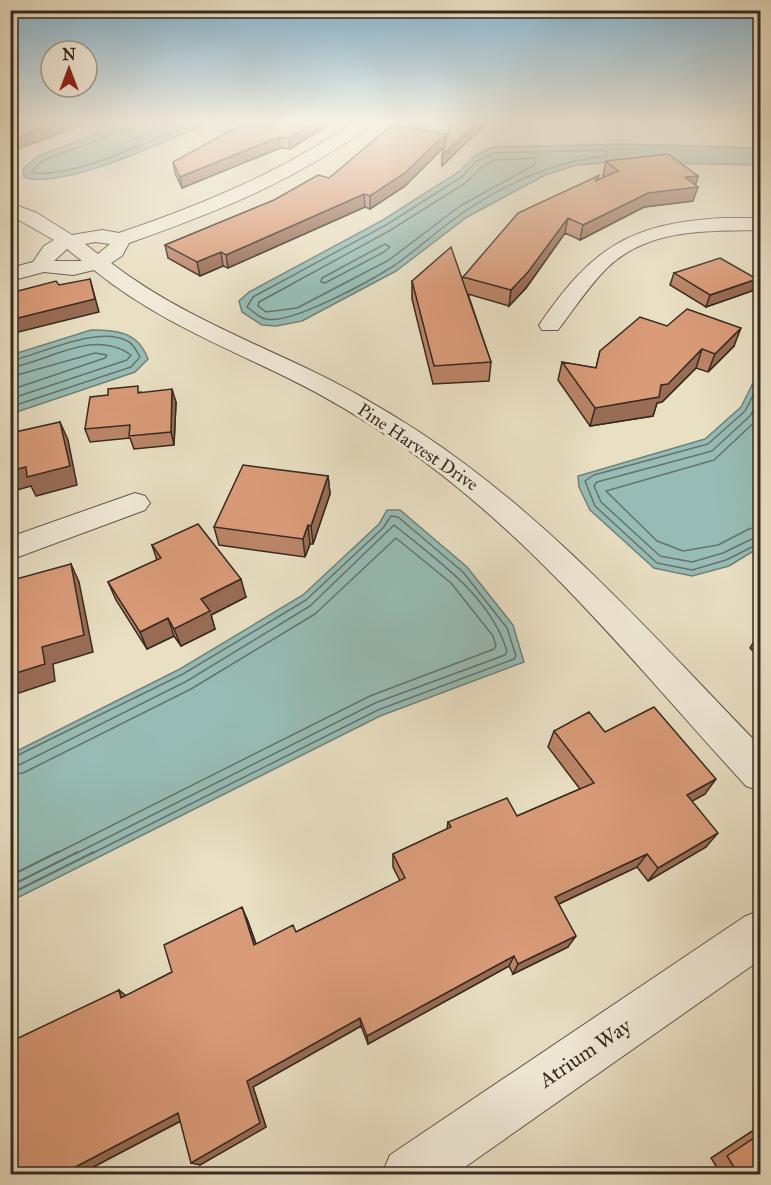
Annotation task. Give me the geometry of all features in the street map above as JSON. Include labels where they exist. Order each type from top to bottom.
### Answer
[{"type":"street","points":[[45,265],[42,260],[50,251],[71,242],[94,236],[118,240],[215,206],[279,177]]},
{"type":"street","name":"Pine Harvest Drive","points":[[10,208],[46,225],[171,315],[319,384],[382,420],[451,466],[520,523],[555,556],[760,773]]},
{"type":"street","points":[[550,325],[606,258],[634,242],[692,226],[760,224]]},
{"type":"street","points":[[10,275],[45,265],[70,268],[96,262],[117,250],[120,244],[118,240]]},
{"type":"street","points":[[10,549],[135,503]]},
{"type":"street","name":"Atrium Way","points":[[409,1174],[760,933]]},
{"type":"water","points":[[27,177],[60,177],[41,179]]},
{"type":"water","points":[[450,177],[541,177],[467,217],[396,271],[302,321],[276,326],[262,325],[242,312],[239,301],[249,292],[383,220]]},
{"type":"water","points":[[91,330],[126,334],[139,343],[148,359],[135,372],[11,414],[11,355]]},
{"type":"water","points":[[760,369],[760,547],[729,566],[692,576],[654,568],[590,510],[579,487],[578,476],[705,439],[741,407]]},
{"type":"water","points":[[387,510],[400,510],[467,567],[513,625],[524,662],[380,716],[11,901],[11,754],[180,669],[303,595],[379,524]]},
{"type":"building","points":[[314,177],[398,177],[370,196],[364,194],[226,255],[221,252],[197,262],[165,245],[274,200]]},
{"type":"building","points":[[598,177],[595,181],[604,177],[685,177],[698,187],[648,193],[583,225],[568,218],[528,272],[511,290],[463,277],[518,213]]},
{"type":"building","points":[[451,247],[491,362],[434,366],[412,281]]},
{"type":"building","points":[[720,258],[757,279],[710,295],[674,273]]},
{"type":"building","points":[[90,279],[95,299],[10,320],[10,293],[56,281],[59,285]]},
{"type":"building","points":[[687,309],[741,328],[715,354],[702,349],[668,384],[661,385],[659,397],[595,408],[562,362],[596,368],[600,351],[640,317],[667,326]]},
{"type":"building","points":[[138,386],[138,393],[172,389],[171,432],[129,436],[130,425],[85,429],[90,397],[108,395],[108,389]]},
{"type":"building","points":[[60,422],[70,466],[27,477],[26,467],[10,471],[10,424],[13,423],[15,432]]},
{"type":"building","points":[[243,465],[328,476],[311,526],[308,525],[303,539],[214,527]]},
{"type":"building","points":[[198,524],[241,579],[201,599],[210,611],[174,629],[168,618],[140,632],[108,582],[161,558],[152,545]]},
{"type":"building","points":[[71,564],[84,635],[42,647],[45,664],[10,675],[10,599],[18,597],[16,579]]},
{"type":"building","points":[[654,707],[716,779],[687,795],[718,833],[658,868],[647,854],[555,897],[576,936],[518,964],[514,956],[367,1036],[360,1018],[247,1081],[260,1123],[191,1163],[178,1113],[62,1174],[10,1174],[10,1042],[119,990],[121,998],[172,972],[164,945],[242,907],[254,945],[293,925],[296,932],[405,878],[393,854],[451,827],[448,822],[507,798],[517,816],[594,783],[554,731],[589,712],[605,732]]},
{"type":"building","points":[[760,1134],[760,1174],[723,1174],[734,1167],[727,1156]]}]
